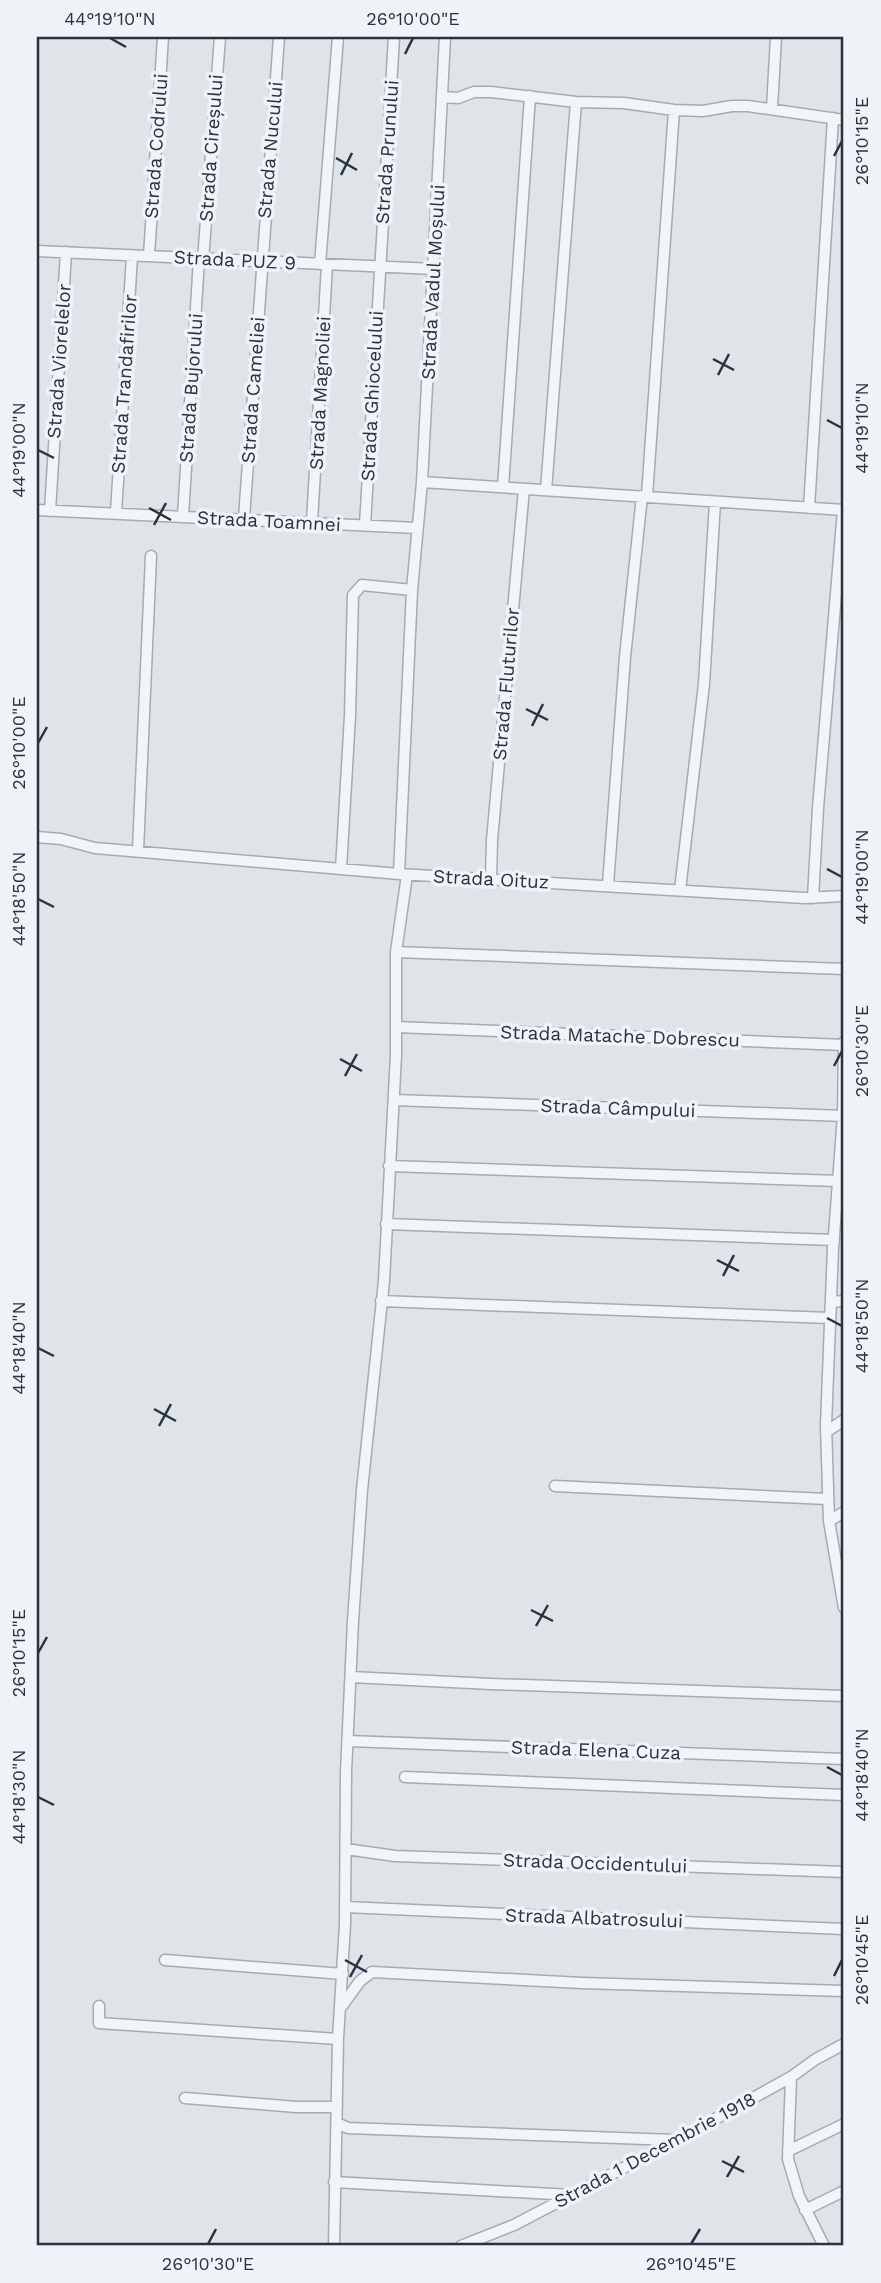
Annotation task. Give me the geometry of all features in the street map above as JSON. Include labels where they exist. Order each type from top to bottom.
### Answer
[{"type":"street","name":"Strada Codrului","points":[[149,256],[163,37]]},
{"type":"street","name":"Strada Cireșului","points":[[201,259],[220,37]]},
{"type":"street","name":"Strada Nucului","points":[[261,262],[279,37]]},
{"type":"street","name":"Strada Magnoliei","points":[[312,522],[323,265],[338,37]]},
{"type":"street","name":"Strada Prunului","points":[[379,266],[394,37]]},
{"type":"street","name":"Strada Vadul Moșului","points":[[334,2246],[338,2039],[343,1974],[345,1814],[353,1621],[362,1490],[381,1301],[394,1100],[396,953],[403,875],[412,590],[422,482],[445,37]]},
{"type":"street","points":[[772,108],[776,37]]},
{"type":"street","points":[[442,97],[457,97],[474,92],[576,102],[624,103],[674,110],[703,111],[732,106],[772,108],[844,120]]},
{"type":"street","points":[[503,487],[530,96]]},
{"type":"street","points":[[547,490],[576,102]]},
{"type":"street","points":[[607,885],[625,657],[644,496],[674,110]]},
{"type":"street","points":[[809,508],[833,118]]},
{"type":"street","name":"Strada PUZ 9","points":[[37,251],[434,269]]},
{"type":"street","name":"Strada Viorelelor","points":[[50,511],[66,252]]},
{"type":"street","name":"Strada Trandafirilor","points":[[116,513],[132,256]]},
{"type":"street","name":"Strada Bujorului","points":[[183,516],[201,259]]},
{"type":"street","name":"Strada Cameliei","points":[[244,519],[261,262]]},
{"type":"street","name":"Strada Ghiocelului","points":[[365,526],[379,266]]},
{"type":"street","points":[[422,482],[844,510],[818,808],[813,898]]},
{"type":"street","name":"Strada Fluturilor","points":[[491,879],[524,489]]},
{"type":"street","points":[[680,890],[704,684],[715,502]]},
{"type":"street","name":"Strada Toamnei","points":[[37,510],[417,528]]},
{"type":"street","points":[[138,850],[151,556]]},
{"type":"street","points":[[341,869],[350,716],[353,596],[362,585],[412,590]]},
{"type":"street","name":"Strada Oituz","points":[[37,837],[61,839],[95,848],[403,875],[813,898],[844,896]]},
{"type":"street","points":[[396,953],[844,969]]},
{"type":"street","name":"Strada Matache Dobrescu","points":[[396,1027],[844,1044]]},
{"type":"street","points":[[844,1044],[842,1180],[833,1244],[826,1432],[829,1521],[844,1608]]},
{"type":"street","name":"Strada Câmpului","points":[[394,1100],[844,1116]]},
{"type":"street","points":[[389,1166],[842,1180]]},
{"type":"street","points":[[386,1224],[844,1244]]},
{"type":"street","points":[[381,1301],[830,1318]]},
{"type":"street","points":[[831,1301],[844,1301]]},
{"type":"street","points":[[826,1432],[844,1420]]},
{"type":"street","points":[[555,1486],[827,1499]]},
{"type":"street","points":[[829,1521],[844,1512]]},
{"type":"street","points":[[351,1677],[491,1685],[844,1696]]},
{"type":"street","name":"Strada Elena Cuza","points":[[348,1741],[844,1759]]},
{"type":"street","points":[[405,1777],[844,1795]]},
{"type":"street","name":"Strada Occidentului","points":[[346,1849],[395,1856],[844,1872]]},
{"type":"street","name":"Strada Albatrosului","points":[[345,1907],[844,1929]]},
{"type":"street","points":[[165,1960],[343,1974]]},
{"type":"street","points":[[341,2006],[360,1981],[372,1972],[582,1983],[844,1991]]},
{"type":"street","points":[[99,2006],[99,2023],[338,2039]]},
{"type":"street","name":"Strada 1 Decembrie 1918","points":[[461,2246],[514,2225],[677,2140],[791,2077],[844,2044]]},
{"type":"street","points":[[791,2077],[788,2151],[793,2177],[805,2210],[824,2246]]},
{"type":"street","points":[[185,2098],[296,2107],[337,2107]]},
{"type":"street","points":[[337,2123],[348,2128],[677,2140]]},
{"type":"street","points":[[788,2151],[844,2124]]},
{"type":"street","points":[[334,2182],[571,2195]]},
{"type":"street","points":[[805,2210],[844,2191]]}]
